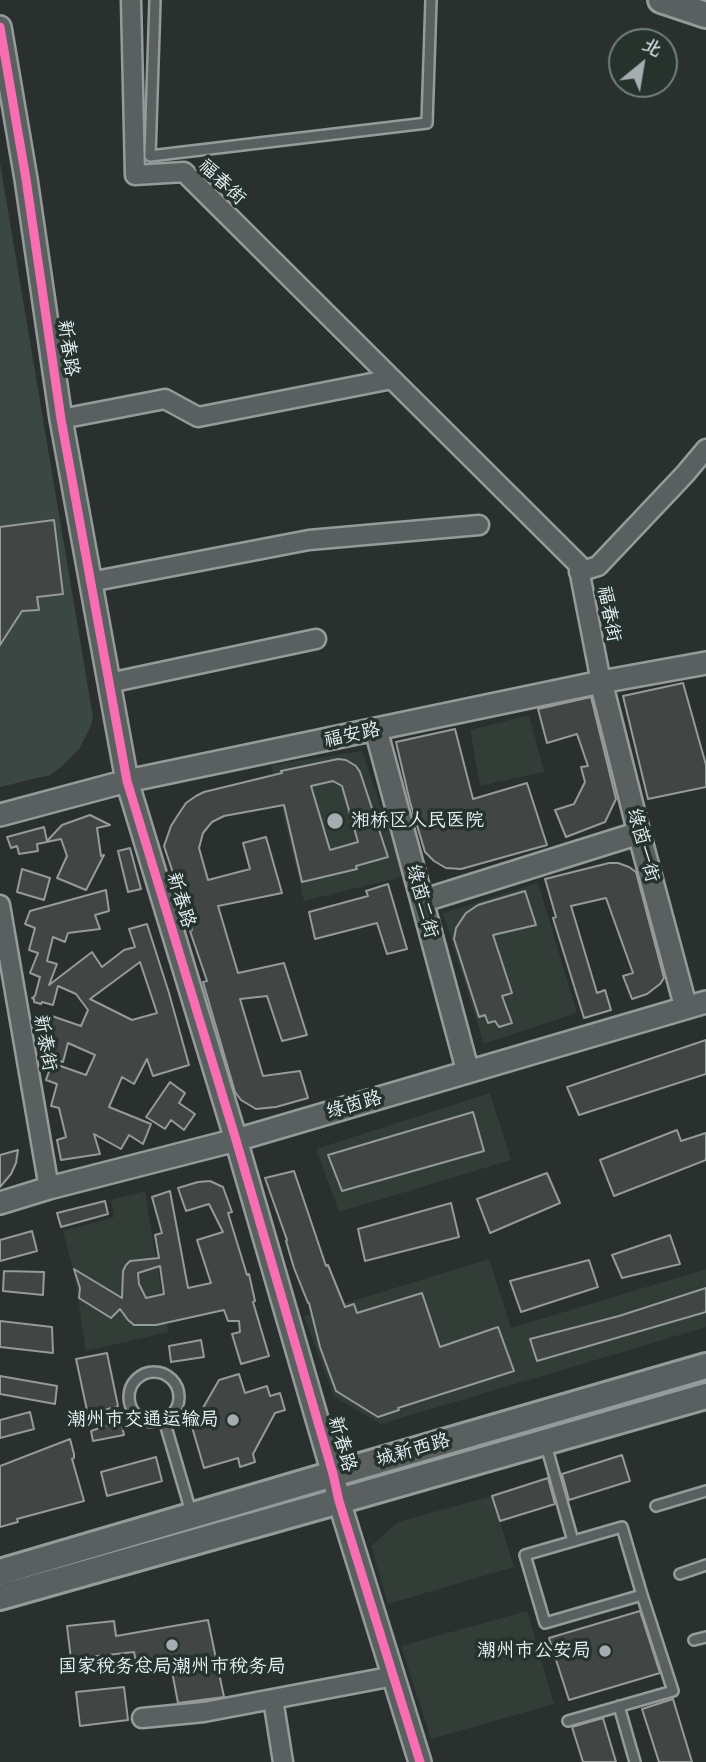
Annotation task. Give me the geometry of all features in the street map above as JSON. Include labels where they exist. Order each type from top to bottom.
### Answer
[{"type":"main road","points":[[661,0],[706,15]]},
{"type":"main road","points":[[696,0],[706,9]]},
{"type":"main road","name":"城新西路","points":[[0,1572],[706,1366]]},
{"type":"main road","name":"城新西路","points":[[0,1597],[706,1396]]},
{"type":"street","name":"福春街","points":[[131,0],[135,175],[184,172],[578,564],[601,682]]},
{"type":"street","name":"新春路","points":[[0,27],[26,179],[61,419],[127,781],[236,1140],[339,1502],[420,1762]]},
{"type":"street","points":[[61,419],[165,399],[198,417],[392,379]]},
{"type":"street","points":[[579,572],[598,566],[706,449]]},
{"type":"street","points":[[90,582],[309,540],[479,524]]},
{"type":"street","points":[[109,683],[316,639]]},
{"type":"street","name":"福安路","points":[[0,815],[127,781],[601,682],[706,663]]},
{"type":"street","name":"绿茵一街","points":[[601,682],[639,833],[696,1005]]},
{"type":"street","name":"绿茵二街","points":[[376,730],[468,1072]]},
{"type":"street","points":[[422,901],[639,833]]},
{"type":"street","name":"新泰街","points":[[0,905],[49,1188]]},
{"type":"street","name":"绿茵路","points":[[0,1203],[236,1140],[696,1005]]},
{"type":"street","points":[[142,1718],[204,1712],[394,1676]]},
{"type":"street","points":[[273,1699],[284,1762]]},
{"type":"lane","points":[[155,0],[150,156],[427,123],[431,0]]},
{"type":"lane","points":[[155,1372],[170,1378],[176,1385],[176,1408],[164,1420],[148,1421],[141,1418],[131,1405],[130,1389],[140,1376],[155,1372]]},
{"type":"lane","points":[[164,1420],[192,1515]]},
{"type":"lane","points":[[545,1442],[573,1541]]},
{"type":"lane","points":[[656,1506],[706,1491]]},
{"type":"lane","points":[[568,1721],[673,1691],[622,1527],[525,1555],[545,1623],[642,1595]]},
{"type":"lane","points":[[680,1574],[706,1565]]},
{"type":"lane","points":[[694,1640],[706,1637]]},
{"type":"lane","points":[[619,1706],[635,1762]]},
{"type":"shaded area","points":[[0,163],[93,717],[79,749],[61,767],[50,775],[0,787]]},
{"type":"shaded area","points":[[529,715],[544,772],[480,786],[470,730]]},
{"type":"shaded area","name":"湘桥区人民医院","points":[[362,751],[404,876],[304,901],[271,765]]},
{"type":"shaded area","points":[[538,883],[577,1013],[484,1044],[443,913]]},
{"type":"shaded area","points":[[490,1093],[511,1160],[339,1212],[316,1149]]},
{"type":"shaded area","points":[[145,1191],[168,1332],[86,1351],[74,1273],[63,1231],[114,1217],[111,1200]]},
{"type":"shaded area","points":[[489,1259],[511,1328],[706,1269],[706,1327],[381,1424],[334,1397],[304,1316]]},
{"type":"shaded area","points":[[492,1496],[514,1567],[388,1604],[371,1546],[398,1522]]},
{"type":"shaded area","points":[[527,1611],[554,1704],[431,1739],[401,1646]]},
{"type":"building","points":[[54,520],[63,594],[37,597],[39,610],[22,611],[0,645],[0,527]]},
{"type":"building","points":[[683,683],[706,765],[706,787],[648,799],[623,696]]},
{"type":"building","points":[[591,697],[616,799],[605,822],[566,837],[555,810],[574,804],[585,782],[581,767],[588,766],[577,734],[547,743],[538,709]]},
{"type":"building","points":[[455,729],[473,799],[527,783],[547,845],[461,869],[446,868],[425,852],[396,742]]},
{"type":"building","points":[[338,759],[356,766],[388,857],[356,866],[357,869],[302,882],[284,805],[224,816],[212,822],[203,833],[199,848],[208,880],[250,869],[243,843],[266,837],[282,893],[218,906],[238,973],[284,963],[307,1035],[282,1041],[267,996],[240,999],[263,1076],[300,1071],[308,1098],[276,1107],[256,1109],[241,1100],[235,1092],[203,982],[207,981],[164,846],[178,815],[186,803],[196,796],[282,773],[281,771]],"holes":[[[333,781],[342,786],[358,842],[330,850],[311,786]]]},
{"type":"building","points":[[90,815],[110,825],[97,828],[101,856],[104,855],[86,890],[57,878],[67,856],[61,839],[37,844],[38,851],[19,854],[17,846],[11,848],[7,837],[44,827],[47,841],[62,825]]},
{"type":"building","points":[[130,848],[141,889],[128,892],[118,851]]},
{"type":"building","points":[[618,863],[636,872],[664,978],[647,994],[632,999],[623,976],[633,973],[606,898],[571,906],[597,993],[605,990],[611,1010],[584,1018],[553,918],[556,917],[545,879]]},
{"type":"building","points":[[22,869],[50,878],[44,900],[17,892]]},
{"type":"building","points":[[388,884],[407,949],[387,954],[377,923],[315,939],[309,912],[368,896],[366,891]]},
{"type":"building","points":[[106,890],[109,911],[95,915],[100,929],[68,933],[65,942],[53,937],[47,961],[57,964],[49,985],[92,952],[102,967],[124,950],[135,947],[129,929],[147,924],[189,1065],[153,1076],[147,1059],[134,1084],[122,1077],[109,1107],[151,1124],[143,1144],[129,1135],[121,1149],[94,1134],[100,1154],[61,1160],[57,1140],[66,1137],[59,1108],[51,1106],[57,1084],[46,1080],[52,1063],[86,1075],[95,1055],[68,1043],[63,1062],[45,1056],[51,1034],[40,1030],[46,1014],[81,1026],[88,1010],[76,994],[58,986],[53,1005],[34,1002],[32,998],[40,977],[30,973],[38,953],[29,950],[35,928],[25,924],[30,911]],"holes":[[[140,962],[157,1013],[132,1020],[90,999]]]},
{"type":"building","points":[[525,891],[536,925],[493,935],[512,993],[502,996],[512,1023],[499,1027],[495,1021],[488,1023],[485,1015],[479,1017],[454,939],[456,928],[466,913],[478,905]]},
{"type":"building","points":[[706,1040],[706,1074],[579,1115],[567,1087]]},
{"type":"building","points":[[170,1082],[185,1093],[179,1103],[195,1114],[184,1130],[171,1120],[165,1129],[146,1117]]},
{"type":"building","points":[[473,1112],[484,1151],[342,1191],[328,1155]]},
{"type":"building","points":[[677,1130],[681,1141],[706,1133],[706,1160],[614,1196],[600,1160]]},
{"type":"building","points":[[18,1150],[11,1174],[0,1187],[0,1155]]},
{"type":"building","points":[[294,1171],[326,1266],[328,1265],[345,1307],[354,1304],[357,1313],[422,1293],[440,1347],[498,1327],[514,1371],[398,1408],[399,1410],[378,1417],[336,1391],[320,1347],[309,1303],[294,1268],[265,1178]]},
{"type":"building","points":[[547,1173],[560,1203],[490,1233],[477,1199]]},
{"type":"building","points":[[210,1181],[223,1187],[232,1212],[228,1213],[247,1275],[249,1274],[255,1301],[253,1302],[269,1356],[241,1364],[232,1334],[240,1332],[239,1321],[228,1321],[224,1310],[156,1325],[134,1325],[120,1309],[111,1318],[79,1298],[80,1288],[74,1269],[122,1298],[123,1271],[126,1265],[130,1261],[159,1258],[155,1235],[162,1233],[152,1197],[170,1191],[188,1288],[211,1283],[197,1240],[223,1232],[209,1204],[186,1211],[178,1188]],"holes":[[[160,1266],[164,1294],[146,1298],[139,1284],[138,1273]]]},
{"type":"building","points":[[105,1201],[108,1214],[61,1227],[57,1213]]},
{"type":"building","points":[[451,1203],[459,1237],[365,1261],[358,1229]]},
{"type":"building","points":[[32,1231],[37,1251],[0,1261],[0,1240]]},
{"type":"building","points":[[670,1235],[680,1264],[622,1278],[612,1255]]},
{"type":"building","points":[[589,1260],[598,1287],[521,1312],[510,1281]]},
{"type":"building","points":[[4,1271],[44,1272],[43,1295],[3,1291]]},
{"type":"building","points":[[706,1288],[706,1312],[537,1361],[530,1339],[619,1316]]},
{"type":"building","points":[[0,1321],[52,1327],[53,1353],[0,1347]]},
{"type":"building","points":[[201,1340],[204,1357],[171,1362],[169,1346]]},
{"type":"building","points":[[107,1353],[118,1406],[88,1415],[76,1359]]},
{"type":"building","name":"潮州市交通运输局","points":[[239,1374],[245,1393],[267,1386],[270,1396],[280,1393],[285,1410],[275,1413],[253,1454],[255,1462],[240,1467],[238,1458],[204,1468],[192,1427],[219,1380]]},
{"type":"building","points":[[0,1376],[57,1386],[55,1404],[0,1394]]},
{"type":"building","points":[[30,1412],[34,1429],[0,1438],[0,1420]]},
{"type":"building","points":[[121,1420],[124,1435],[93,1441],[91,1431]]},
{"type":"building","points":[[70,1439],[74,1454],[72,1459],[84,1501],[17,1519],[18,1522],[0,1527],[0,1466]]},
{"type":"building","points":[[622,1455],[630,1481],[569,1500],[562,1474]]},
{"type":"building","points":[[156,1457],[162,1481],[107,1496],[101,1472]]},
{"type":"building","points":[[548,1478],[555,1504],[500,1521],[492,1496]]},
{"type":"building","points":[[640,1611],[660,1673],[569,1700],[549,1638]]},
{"type":"building","points":[[208,1620],[224,1697],[178,1703],[170,1661],[137,1667],[134,1652],[71,1659],[67,1626],[114,1621],[116,1636]]},
{"type":"building","points":[[124,1687],[128,1720],[80,1726],[76,1692]]},
{"type":"building","points":[[673,1699],[692,1762],[659,1762],[642,1709]]},
{"type":"building","points":[[603,1718],[616,1762],[583,1762],[572,1727]]},
{"type":"cycle path","points":[[0,27],[26,179],[61,419],[127,781],[236,1140],[339,1501],[420,1762]]},
{"type":"place","name":"湘桥区人民医院","points":[[335,821]]},
{"type":"place","name":"潮州市交通运输局","points":[[233,1420]]},
{"type":"place","name":"国家税务总局潮州市税务局","points":[[172,1645]]},
{"type":"place","name":"潮州市公安局","points":[[605,1651]]}]
